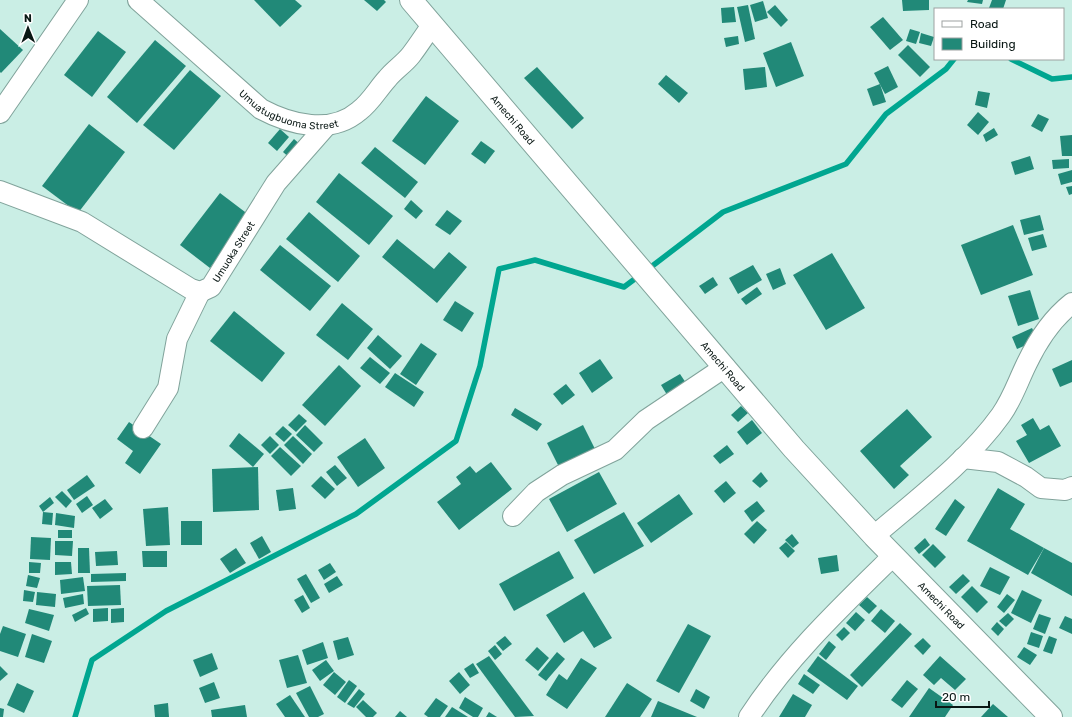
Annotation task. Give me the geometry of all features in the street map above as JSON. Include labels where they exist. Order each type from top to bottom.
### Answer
[{"type":"main road","name":"Amechi Road","points":[[411,0],[794,449],[893,556],[1051,717]]},
{"type":"street","points":[[0,113],[78,0]]},
{"type":"street","name":"Umuatugbuoma Street","points":[[138,0],[262,109],[277,118],[298,124],[327,125],[348,119],[367,104],[389,77],[410,56],[432,25]]},
{"type":"street","name":"Umuoka Street","points":[[200,292],[211,287],[276,183],[327,125]]},
{"type":"street","points":[[0,191],[82,222],[191,289],[200,292],[177,339],[168,388],[143,428]]},
{"type":"street","points":[[874,536],[963,458],[1000,416],[1016,389],[1033,351],[1046,331],[1072,303]]},
{"type":"street","points":[[513,516],[536,492],[562,475],[615,450],[646,420],[725,367]]},
{"type":"street","points":[[963,458],[998,462],[1026,477],[1041,488],[1065,490],[1072,487]]},
{"type":"street","points":[[749,717],[762,696],[832,617],[893,556]]},
{"type":"building","points":[[254,0],[295,0],[302,6],[280,27]]},
{"type":"building","points":[[364,0],[384,0],[386,2],[377,11]]},
{"type":"building","points":[[902,0],[929,0],[929,10],[903,11]]},
{"type":"building","points":[[968,0],[983,0],[982,4],[967,2]]},
{"type":"building","points":[[992,0],[1006,0],[1003,8],[989,8]]},
{"type":"building","points":[[763,1],[768,18],[755,22],[750,5]]},
{"type":"building","points":[[748,5],[755,39],[745,42],[737,7]]},
{"type":"building","points":[[775,5],[788,20],[781,27],[767,12]]},
{"type":"building","points":[[734,7],[736,22],[722,23],[721,8]]},
{"type":"building","points":[[883,17],[903,40],[890,50],[870,27]]},
{"type":"building","points":[[0,29],[23,50],[1,73],[0,72]]},
{"type":"building","points":[[910,29],[920,32],[916,44],[906,41]]},
{"type":"building","points":[[98,31],[126,52],[92,97],[64,75]]},
{"type":"building","points":[[921,33],[934,37],[931,46],[919,43]]},
{"type":"building","points":[[738,36],[739,44],[726,47],[724,38]]},
{"type":"building","points":[[155,40],[186,66],[137,123],[107,97]]},
{"type":"building","points":[[791,42],[804,76],[776,87],[763,53]]},
{"type":"building","points":[[908,45],[930,67],[920,77],[898,55]]},
{"type":"building","points":[[888,66],[898,87],[885,94],[874,73]]},
{"type":"building","points":[[537,67],[584,118],[572,129],[524,78]]},
{"type":"building","points":[[765,67],[767,87],[745,90],[743,69]]},
{"type":"building","points":[[190,70],[221,96],[174,150],[143,125]]},
{"type":"building","points":[[666,75],[688,93],[679,103],[658,84]]},
{"type":"building","points":[[880,84],[886,102],[873,106],[867,89]]},
{"type":"building","points":[[978,91],[990,93],[987,108],[975,105]]},
{"type":"building","points":[[426,96],[459,121],[425,165],[392,141]]},
{"type":"building","points":[[978,112],[989,122],[978,135],[967,125]]},
{"type":"building","points":[[1038,114],[1049,119],[1042,132],[1031,126]]},
{"type":"building","points":[[89,124],[125,152],[78,213],[42,186]]},
{"type":"building","points":[[994,128],[998,135],[986,142],[983,135]]},
{"type":"building","points":[[280,129],[289,137],[277,151],[268,143]]},
{"type":"building","points":[[1072,135],[1072,156],[1062,156],[1060,136]]},
{"type":"building","points":[[294,139],[303,147],[292,160],[283,152]]},
{"type":"building","points":[[481,141],[495,151],[485,164],[471,154]]},
{"type":"building","points":[[375,147],[418,182],[405,198],[361,163]]},
{"type":"building","points":[[1030,156],[1034,169],[1015,175],[1011,162]]},
{"type":"building","points":[[1069,159],[1069,168],[1053,169],[1052,160]]},
{"type":"building","points":[[1072,170],[1072,182],[1061,185],[1058,174]]},
{"type":"building","points":[[339,173],[393,216],[369,245],[316,202]]},
{"type":"building","points":[[1072,186],[1072,194],[1069,195],[1066,187]]},
{"type":"building","points":[[220,193],[249,215],[210,268],[180,245]]},
{"type":"building","points":[[411,200],[423,211],[416,219],[404,209]]},
{"type":"building","points":[[447,210],[462,221],[450,235],[435,225]]},
{"type":"building","points":[[309,212],[360,256],[338,282],[286,239]]},
{"type":"building","points":[[1040,215],[1044,230],[1024,235],[1020,220]]},
{"type":"building","points":[[1013,225],[1033,275],[981,295],[961,245]]},
{"type":"building","points":[[1043,234],[1047,247],[1032,251],[1028,238]]},
{"type":"building","points":[[397,239],[434,269],[449,252],[467,267],[437,303],[382,257]]},
{"type":"building","points":[[280,245],[331,286],[310,311],[260,270]]},
{"type":"building","points":[[832,253],[865,308],[826,330],[793,275]]},
{"type":"building","points":[[753,265],[762,280],[738,294],[729,278]]},
{"type":"building","points":[[780,268],[786,284],[773,290],[766,274]]},
{"type":"building","points":[[713,277],[718,285],[705,294],[699,286]]},
{"type":"building","points":[[757,287],[762,294],[746,305],[741,299]]},
{"type":"building","points":[[1030,290],[1039,319],[1018,326],[1008,296]]},
{"type":"building","points":[[455,301],[474,313],[462,332],[443,320]]},
{"type":"building","points":[[342,303],[373,329],[348,360],[316,335]]},
{"type":"building","points":[[234,311],[285,353],[262,382],[210,341]]},
{"type":"building","points":[[1032,328],[1038,340],[1017,349],[1012,337]]},
{"type":"building","points":[[378,335],[402,356],[390,369],[367,348]]},
{"type":"building","points":[[421,343],[437,354],[416,385],[400,374]]},
{"type":"building","points":[[370,357],[390,373],[380,384],[360,368]]},
{"type":"building","points":[[600,359],[613,378],[592,393],[579,373]]},
{"type":"building","points":[[1072,360],[1072,382],[1060,387],[1052,369]]},
{"type":"building","points":[[339,365],[361,386],[325,426],[302,405]]},
{"type":"building","points":[[395,373],[424,392],[414,407],[385,387]]},
{"type":"building","points":[[680,374],[688,386],[669,398],[661,385]]},
{"type":"building","points":[[566,384],[575,395],[562,405],[553,394]]},
{"type":"building","points":[[741,406],[748,413],[738,422],[731,415]]},
{"type":"building","points":[[515,408],[542,424],[537,431],[511,415]]},
{"type":"building","points":[[907,409],[932,437],[900,466],[909,475],[894,489],[860,451]]},
{"type":"building","points":[[299,414],[307,421],[296,432],[288,425]]},
{"type":"building","points":[[1033,418],[1040,430],[1049,425],[1061,446],[1029,463],[1016,441],[1027,435],[1021,425]]},
{"type":"building","points":[[752,420],[762,433],[747,445],[737,432]]},
{"type":"building","points":[[129,422],[161,444],[140,474],[125,463],[133,451],[117,439]]},
{"type":"building","points":[[305,425],[323,443],[314,452],[296,435]]},
{"type":"building","points":[[583,425],[595,449],[559,467],[547,443]]},
{"type":"building","points":[[283,426],[292,434],[284,442],[275,434]]},
{"type":"building","points":[[239,433],[264,454],[253,467],[229,446]]},
{"type":"building","points":[[270,436],[279,445],[270,454],[261,445]]},
{"type":"building","points":[[293,436],[312,454],[303,464],[284,445]]},
{"type":"building","points":[[365,438],[385,468],[358,487],[337,457]]},
{"type":"building","points":[[727,445],[734,454],[720,464],[713,456]]},
{"type":"building","points":[[280,447],[301,466],[291,476],[271,456]]},
{"type":"building","points":[[491,462],[512,489],[459,530],[437,502],[461,484],[456,477],[470,466],[476,473]]},
{"type":"building","points":[[335,465],[347,478],[337,486],[326,472]]},
{"type":"building","points":[[258,467],[259,510],[213,512],[212,469]]},
{"type":"building","points":[[599,472],[617,504],[567,532],[549,499]]},
{"type":"building","points":[[761,472],[768,481],[760,488],[752,481]]},
{"type":"building","points":[[87,475],[95,486],[74,500],[67,490]]},
{"type":"building","points":[[321,476],[335,489],[325,499],[311,486]]},
{"type":"building","points":[[726,481],[736,493],[724,503],[714,491]]},
{"type":"building","points":[[293,488],[296,509],[279,511],[276,490]]},
{"type":"building","points":[[998,488],[1025,504],[1010,529],[1044,548],[1028,575],[967,541]]},
{"type":"building","points":[[62,491],[72,501],[66,508],[55,497]]},
{"type":"building","points":[[679,494],[693,514],[651,543],[637,523]]},
{"type":"building","points":[[87,496],[93,505],[82,513],[76,504]]},
{"type":"building","points":[[50,497],[54,503],[43,512],[39,506]]},
{"type":"building","points":[[105,499],[113,509],[100,519],[92,508]]},
{"type":"building","points":[[955,499],[965,507],[946,536],[935,529]]},
{"type":"building","points":[[757,501],[765,511],[752,522],[744,511]]},
{"type":"building","points":[[168,507],[170,545],[146,546],[143,509]]},
{"type":"building","points":[[43,512],[53,513],[52,525],[42,524]]},
{"type":"building","points":[[624,512],[644,546],[594,574],[574,540]]},
{"type":"building","points":[[56,513],[75,516],[74,528],[55,525]]},
{"type":"building","points":[[181,521],[202,521],[202,545],[181,545]]},
{"type":"building","points":[[757,521],[767,530],[754,544],[744,534]]},
{"type":"building","points":[[58,530],[72,530],[72,538],[58,538]]},
{"type":"building","points":[[792,534],[799,543],[793,548],[785,540]]},
{"type":"building","points":[[262,536],[271,552],[259,559],[250,543]]},
{"type":"building","points":[[31,537],[51,538],[50,560],[30,559]]},
{"type":"building","points":[[925,538],[930,545],[919,554],[914,548]]},
{"type":"building","points":[[55,541],[73,541],[72,556],[55,555]]},
{"type":"building","points":[[786,542],[795,551],[788,558],[779,548]]},
{"type":"building","points":[[933,544],[946,557],[935,568],[922,555]]},
{"type":"building","points":[[78,548],[89,548],[90,573],[78,573]]},
{"type":"building","points":[[236,548],[246,563],[230,573],[220,559]]},
{"type":"building","points":[[1044,548],[1072,563],[1072,596],[1031,573]]},
{"type":"building","points":[[117,551],[118,565],[96,566],[95,552]]},
{"type":"building","points":[[142,551],[167,551],[167,567],[143,567]]},
{"type":"building","points":[[559,551],[574,578],[514,611],[499,584]]},
{"type":"building","points":[[837,555],[839,571],[821,574],[818,558]]},
{"type":"building","points":[[29,562],[41,563],[40,573],[29,573]]},
{"type":"building","points":[[55,562],[71,562],[72,574],[55,575]]},
{"type":"building","points":[[330,563],[336,572],[324,580],[318,570]]},
{"type":"building","points":[[990,567],[1010,577],[1000,595],[980,586]]},
{"type":"building","points":[[126,573],[126,581],[91,582],[91,574]]},
{"type":"building","points":[[306,574],[320,598],[311,603],[297,579]]},
{"type":"building","points":[[963,574],[970,581],[956,594],[949,587]]},
{"type":"building","points":[[28,575],[40,578],[37,588],[26,586]]},
{"type":"building","points":[[337,576],[343,585],[329,593],[324,584]]},
{"type":"building","points":[[83,577],[85,591],[61,594],[60,580]]},
{"type":"building","points":[[120,585],[121,605],[88,606],[87,586]]},
{"type":"building","points":[[972,586],[988,602],[977,613],[961,597]]},
{"type":"building","points":[[24,590],[35,592],[33,602],[23,601]]},
{"type":"building","points":[[1022,590],[1042,600],[1031,623],[1011,613]]},
{"type":"building","points":[[37,592],[56,594],[55,607],[36,605]]},
{"type":"building","points":[[584,592],[612,638],[594,648],[583,631],[564,643],[546,615]]},
{"type":"building","points":[[83,594],[84,604],[65,608],[63,598]]},
{"type":"building","points":[[1007,594],[1015,600],[1004,613],[997,607]]},
{"type":"building","points":[[303,595],[310,608],[302,613],[294,600]]},
{"type":"building","points":[[867,597],[877,606],[869,614],[859,605]]},
{"type":"building","points":[[86,608],[89,614],[75,622],[72,615]]},
{"type":"building","points":[[108,608],[108,621],[93,622],[93,609]]},
{"type":"building","points":[[124,608],[124,622],[111,623],[111,609]]},
{"type":"building","points":[[29,609],[54,615],[49,631],[25,623]]},
{"type":"building","points":[[881,609],[895,621],[885,633],[871,621]]},
{"type":"building","points":[[856,612],[865,620],[855,631],[846,623]]},
{"type":"building","points":[[1008,613],[1014,619],[1006,627],[999,621]]},
{"type":"building","points":[[1039,614],[1051,618],[1045,634],[1033,629]]},
{"type":"building","points":[[1065,616],[1072,619],[1072,634],[1059,628]]},
{"type":"building","points":[[997,622],[1004,629],[998,636],[991,629]]},
{"type":"building","points":[[900,623],[912,634],[862,687],[850,675]]},
{"type":"building","points":[[688,624],[711,636],[679,693],[656,681]]},
{"type":"building","points":[[3,626],[26,634],[18,657],[0,651],[0,634]]},
{"type":"building","points":[[844,627],[850,633],[842,641],[836,635]]},
{"type":"building","points":[[1031,632],[1043,636],[1039,648],[1027,644]]},
{"type":"building","points":[[32,634],[52,641],[44,663],[25,657]]},
{"type":"building","points":[[505,636],[512,644],[503,651],[496,643]]},
{"type":"building","points":[[1049,636],[1057,639],[1052,654],[1043,651]]},
{"type":"building","points":[[348,637],[354,655],[338,660],[333,641]]},
{"type":"building","points":[[923,638],[931,646],[923,655],[914,646]]},
{"type":"building","points":[[829,641],[836,647],[826,660],[819,654]]},
{"type":"building","points":[[323,642],[328,658],[307,665],[302,650]]},
{"type":"building","points":[[495,645],[502,654],[495,660],[488,651]]},
{"type":"building","points":[[537,647],[549,658],[538,671],[525,660]]},
{"type":"building","points":[[1024,647],[1037,655],[1030,665],[1017,657]]},
{"type":"building","points":[[557,652],[565,659],[546,681],[538,675]]},
{"type":"building","points":[[212,653],[218,669],[200,677],[193,660]]},
{"type":"building","points":[[298,655],[307,683],[287,688],[279,660]]},
{"type":"building","points":[[489,656],[534,716],[515,717],[476,664]]},
{"type":"building","points":[[818,656],[858,686],[847,700],[807,671]]},
{"type":"building","points":[[940,656],[966,679],[955,690],[941,678],[934,685],[923,675]]},
{"type":"building","points":[[581,658],[597,668],[567,709],[546,695],[559,674],[567,680]]},
{"type":"building","points":[[326,660],[334,671],[320,681],[312,670]]},
{"type":"building","points":[[473,663],[479,673],[470,678],[464,669]]},
{"type":"building","points":[[0,666],[8,674],[0,681]]},
{"type":"building","points":[[334,672],[346,682],[335,695],[323,685]]},
{"type":"building","points":[[459,672],[470,685],[460,694],[449,681]]},
{"type":"building","points":[[804,674],[820,685],[813,694],[798,684]]},
{"type":"building","points":[[349,680],[357,686],[345,703],[337,697]]},
{"type":"building","points":[[907,680],[918,689],[902,708],[891,700]]},
{"type":"building","points":[[214,682],[220,698],[205,703],[199,688]]},
{"type":"building","points":[[17,683],[34,691],[24,713],[7,705]]},
{"type":"building","points":[[627,683],[652,699],[640,717],[605,717]]},
{"type":"building","points":[[310,686],[324,714],[318,717],[309,717],[296,693]]},
{"type":"building","points":[[929,688],[953,705],[945,717],[909,717]]},
{"type":"building","points":[[359,689],[365,694],[354,708],[347,704]]},
{"type":"building","points":[[696,689],[710,697],[704,709],[690,701]]},
{"type":"building","points":[[793,694],[812,705],[805,717],[779,717]]},
{"type":"building","points":[[290,695],[305,717],[285,717],[276,704]]},
{"type":"building","points":[[465,697],[483,708],[478,717],[473,717],[459,708]]},
{"type":"building","points":[[436,698],[448,706],[440,717],[428,717],[424,714]]},
{"type":"building","points":[[363,700],[377,713],[373,717],[366,717],[356,707]]},
{"type":"building","points":[[658,701],[697,717],[651,717]]},
{"type":"building","points":[[168,703],[169,717],[155,717],[154,705]]},
{"type":"building","points":[[993,704],[1008,717],[981,717]]},
{"type":"building","points":[[245,705],[247,717],[212,717],[211,710]]},
{"type":"building","points":[[452,707],[468,717],[445,717]]},
{"type":"building","points":[[0,708],[4,709],[3,717],[0,717]]},
{"type":"building","points":[[400,711],[407,717],[395,717]]},
{"type":"building","points":[[489,712],[497,717],[486,717]]},
{"type":"waterway","points":[[647,270],[723,212],[846,164],[886,114],[946,69],[953,60]]},
{"type":"waterway","points":[[1013,60],[1052,79],[1072,77]]},
{"type":"waterway","points":[[75,717],[92,660],[166,611],[356,514],[456,441],[480,366],[499,269],[535,260],[624,287],[640,275]]}]
